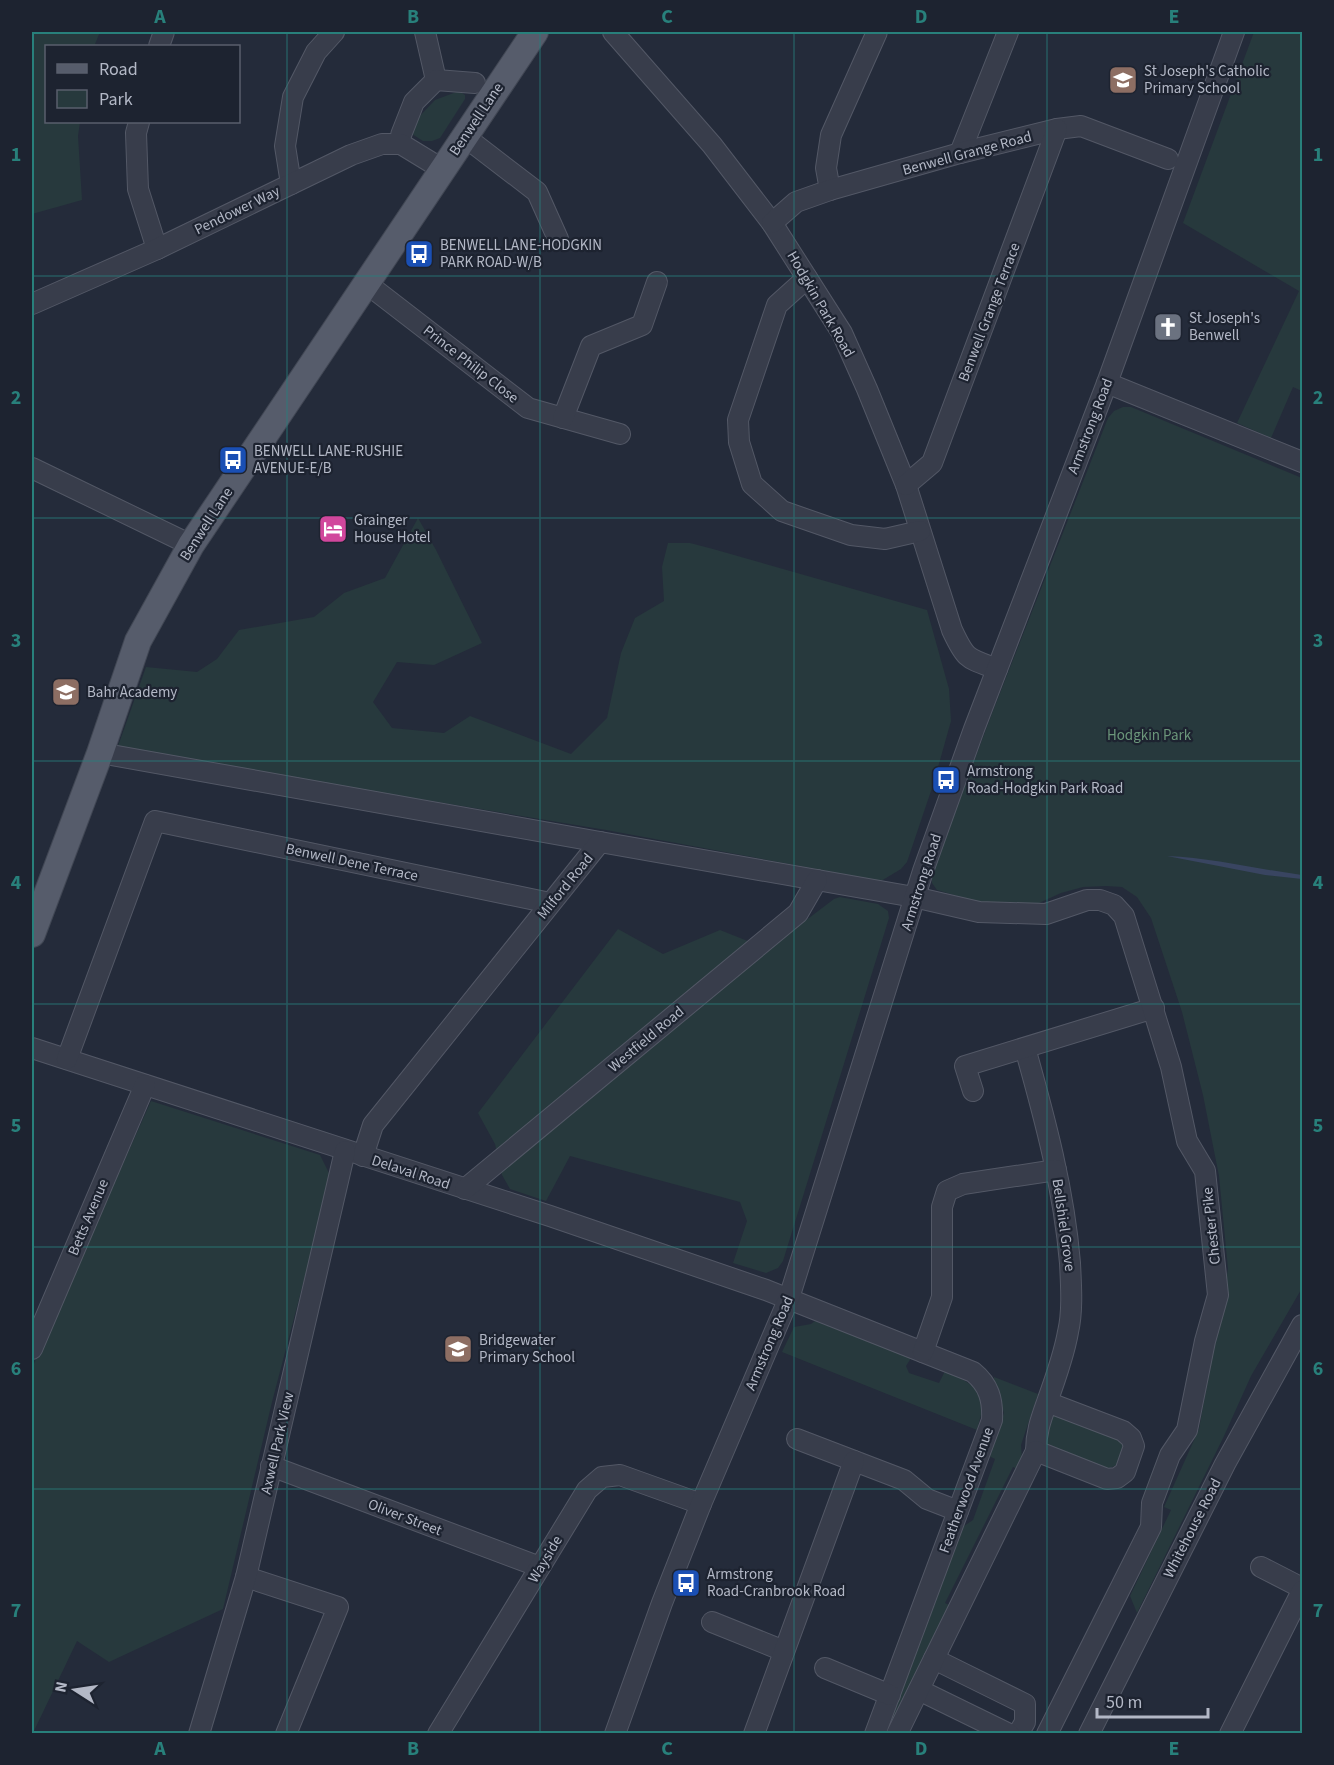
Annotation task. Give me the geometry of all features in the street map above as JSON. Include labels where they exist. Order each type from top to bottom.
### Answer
[{"type":"main road","name":"Benwell Lane","points":[[32,934],[100,753],[138,641],[190,545],[534,32]]},
{"type":"street","points":[[291,184],[285,146],[293,97],[316,52],[334,32]]},
{"type":"street","points":[[424,32],[436,80]]},
{"type":"street","name":"Hodgkin Park Road","points":[[613,32],[711,145],[772,223],[842,333],[906,485],[959,647],[968,658],[997,669]]},
{"type":"street","points":[[830,190],[826,168],[831,135],[877,32]]},
{"type":"street","points":[[960,153],[1008,32]]},
{"type":"street","name":"Armstrong Road","points":[[615,1734],[662,1603],[701,1504],[789,1298],[914,897],[974,729],[1107,383],[1234,32]]},
{"type":"street","points":[[401,135],[414,102],[436,80],[475,82]]},
{"type":"street","points":[[139,123],[136,133],[138,189],[157,249]]},
{"type":"street","name":"Benwell Grange Road","points":[[772,223],[796,202],[830,190],[960,153],[1057,129],[1081,126],[1168,159]]},
{"type":"street","name":"Benwell Grange Terrace","points":[[906,485],[932,463],[1057,129]]},
{"type":"street","points":[[464,136],[537,192],[558,239]]},
{"type":"street","name":"Pendower Way","points":[[32,304],[157,249],[351,155],[382,144],[401,144],[442,169]]},
{"type":"street","points":[[807,278],[777,305],[738,420],[739,442],[752,484],[782,512],[851,535],[885,540],[920,531]]},
{"type":"street","points":[[563,418],[591,346],[642,325],[657,282]]},
{"type":"street","name":"Prince Philip Close","points":[[366,283],[528,408],[620,434]]},
{"type":"street","points":[[1107,383],[1302,462]]},
{"type":"street","points":[[32,468],[190,545]]},
{"type":"street","points":[[100,753],[600,842]]},
{"type":"street","name":"Benwell Dene Terrace","points":[[66,1059],[154,821],[550,903]]},
{"type":"street","name":"Milford Road","points":[[354,1154],[373,1125],[600,842],[914,897]]},
{"type":"street","name":"Westfield Road","points":[[465,1189],[798,913],[817,880]]},
{"type":"street","name":"Chester Pike","points":[[914,897],[979,912],[1046,914],[1087,900],[1100,900],[1114,905],[1124,916],[1154,1008],[1171,1067],[1187,1141],[1205,1171],[1218,1295],[1205,1341],[1187,1430],[1170,1455],[1152,1503],[1151,1527],[1047,1734]]},
{"type":"street","points":[[973,1091],[965,1066],[1154,1008]]},
{"type":"street","name":"Delaval Road","points":[[32,1048],[561,1220],[789,1298]]},
{"type":"street","name":"Bellshiel Grove","points":[[1025,1048],[1050,1139],[1067,1229],[1071,1283],[1069,1331],[1047,1402]]},
{"type":"street","name":"Betts Avenue","points":[[32,1348],[145,1085]]},
{"type":"street","name":"Axwell Park View","points":[[199,1734],[246,1576],[271,1466],[354,1154]]},
{"type":"street","points":[[923,1352],[942,1297],[942,1207],[947,1191],[963,1184],[1056,1170]]},
{"type":"street","name":"Featherwood Avenue","points":[[789,1298],[973,1372],[982,1380],[989,1392],[993,1407],[989,1431],[875,1734]]},
{"type":"street","name":"Whitehouse Road","points":[[1089,1734],[1224,1464],[1302,1325]]},
{"type":"street","points":[[897,1734],[1036,1450],[1036,1436],[1047,1402],[1123,1431],[1131,1438],[1134,1446],[1125,1472],[1117,1478],[1107,1479],[1036,1450]]},
{"type":"street","points":[[797,1439],[904,1480],[927,1499],[958,1511]]},
{"type":"street","points":[[754,1734],[854,1461]]},
{"type":"street","name":"Oliver Street","points":[[271,1466],[540,1567]]},
{"type":"street","name":"Wayside","points":[[438,1734],[587,1490],[602,1477],[620,1475],[701,1504]]},
{"type":"street","points":[[1230,1734],[1302,1589],[1261,1567]]},
{"type":"street","points":[[246,1576],[338,1607],[286,1734]]},
{"type":"street","points":[[712,1622],[784,1651]]},
{"type":"street","points":[[934,1659],[1025,1704],[1025,1722],[1018,1734]]},
{"type":"street","points":[[825,1668],[890,1695]]},
{"type":"street","points":[[919,1690],[1009,1734]]},
{"type":"green space","points":[[32,32],[100,32],[95,44],[98,45],[45,45],[45,123],[80,123],[78,136],[82,200],[32,214]]},
{"type":"green space","points":[[1254,32],[1302,32],[1302,391],[1293,387],[1271,438],[1237,423],[1299,291],[1183,223]]},
{"type":"green space","points":[[459,91],[465,95],[465,99],[440,138],[423,141],[412,134],[417,119],[435,100]]},
{"type":"green space","name":"Hodgkin Park","points":[[1123,407],[1131,407],[1302,478],[1302,1288],[1251,1376],[1137,1613],[1130,1596],[1171,1510],[1164,1507],[1199,1429],[1228,1269],[1219,1176],[1203,1095],[1182,1012],[1151,918],[1137,897],[1122,887],[1083,887],[1061,893],[1039,903],[988,905],[937,890],[932,883],[932,874],[991,716],[1108,418],[1114,411]]},
{"type":"green space","points":[[418,518],[482,643],[434,665],[397,662],[373,702],[392,728],[444,733],[470,716],[571,754],[607,718],[621,653],[635,618],[664,601],[662,567],[668,543],[690,543],[927,610],[949,689],[951,721],[933,785],[907,862],[901,869],[881,881],[606,830],[117,749],[146,667],[197,672],[217,659],[239,630],[314,617],[344,593],[385,578]]},
{"type":"green space","points":[[840,897],[878,904],[888,911],[889,918],[783,1261],[778,1268],[766,1273],[733,1263],[747,1221],[740,1202],[570,1156],[546,1201],[510,1189],[502,1175],[495,1144],[478,1113],[618,929],[663,954],[720,930],[768,949],[834,899]]},
{"type":"green space","points":[[151,1101],[320,1155],[331,1177],[272,1402],[223,1609],[109,1662],[77,1641],[32,1734],[32,1368]]},
{"type":"green space","points":[[815,1321],[911,1358],[906,1366],[909,1373],[939,1383],[945,1371],[967,1382],[976,1391],[982,1405],[984,1415],[981,1415],[977,1430],[782,1352],[794,1327]]},
{"type":"green space","points":[[994,1377],[1038,1394],[1021,1445],[1022,1459],[1018,1469],[1013,1467],[945,1603],[951,1606],[886,1734],[964,1526],[973,1520],[995,1459],[989,1456],[1004,1413],[993,1382]]},
{"type":"green space","points":[[1055,1414],[1109,1432],[1125,1443],[1119,1462],[1113,1467],[1103,1468],[1048,1447],[1042,1442],[1047,1417]]},
{"type":"water","points":[[1167,856],[1218,861],[1302,875],[1302,879],[1265,875]]},
{"type":"place","name":"St Joseph's Catholic Primary School","points":[[1123,80]]},
{"type":"place","name":"BENWELL LANE-HODGKIN PARK ROAD-W/B","points":[[419,254]]},
{"type":"place","name":"St Joseph's Benwell","points":[[1168,327]]},
{"type":"place","name":"BENWELL LANE-RUSHIE AVENUE-E/B","points":[[233,460]]},
{"type":"place","name":"Grainger House Hotel","points":[[333,529]]},
{"type":"place","name":"Bahr Academy","points":[[66,692]]},
{"type":"place","name":"Armstrong Road-Hodgkin Park Road","points":[[946,780]]},
{"type":"place","name":"Bridgewater Primary School","points":[[458,1349]]},
{"type":"place","name":"Armstrong Road-Cranbrook Road","points":[[686,1583]]}]
